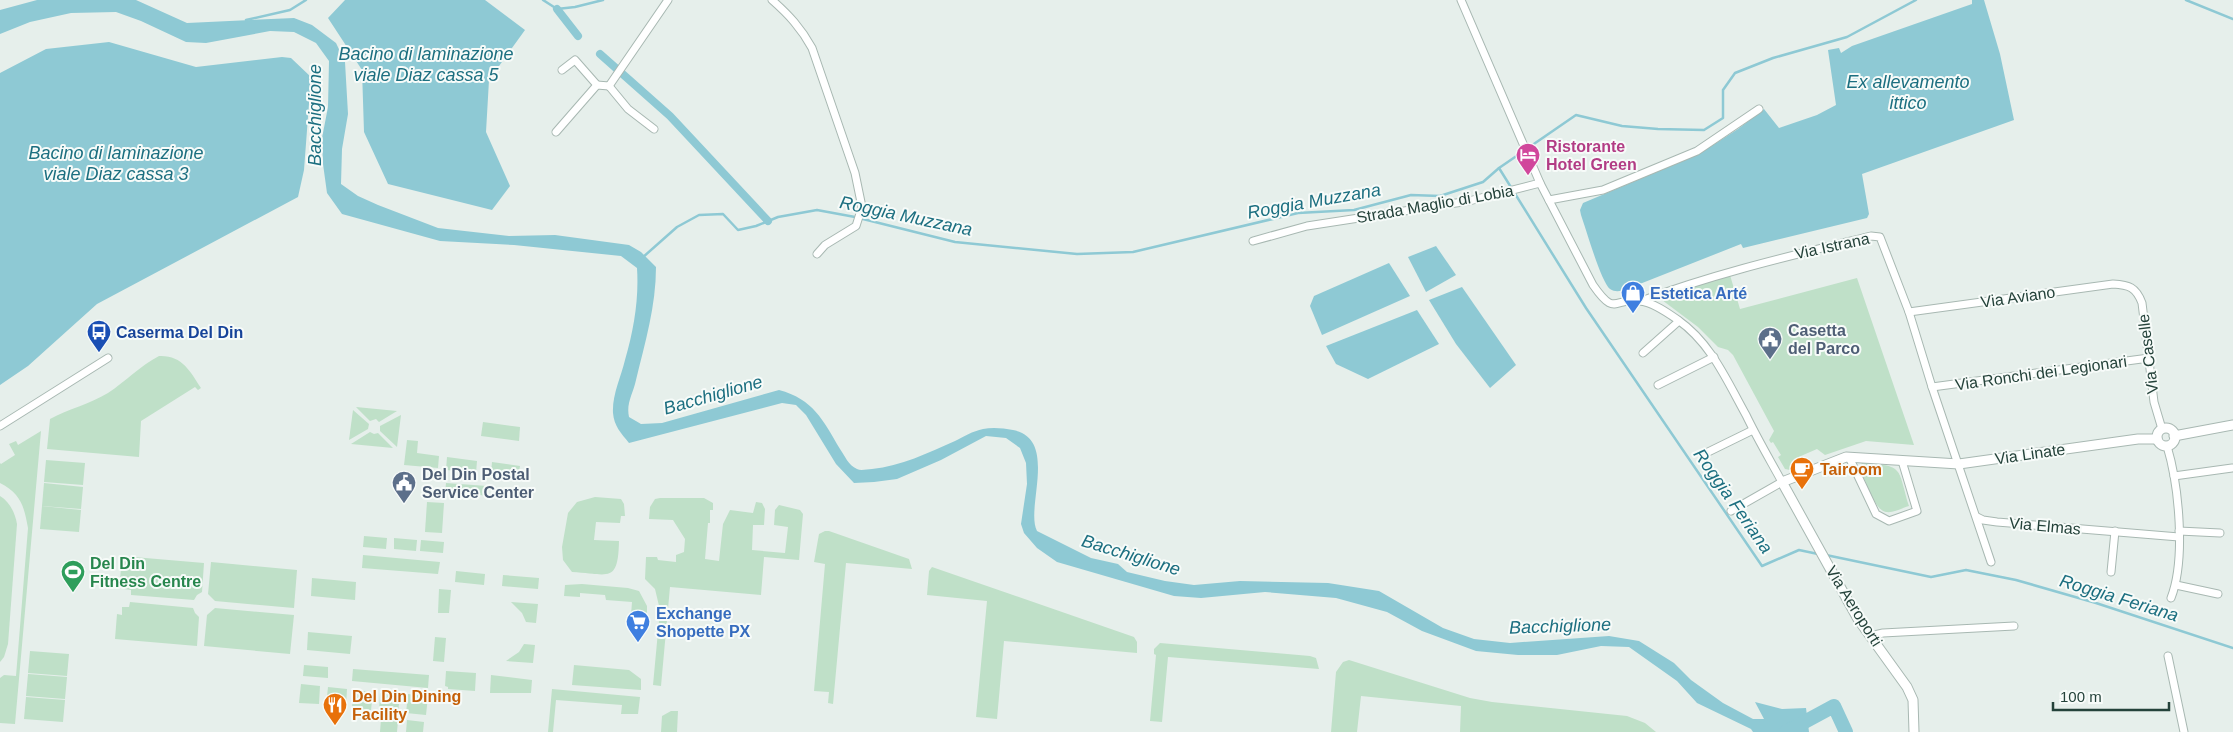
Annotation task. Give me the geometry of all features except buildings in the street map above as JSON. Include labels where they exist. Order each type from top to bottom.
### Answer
[{"type":"street","points":[[609,86],[668,0]]},
{"type":"street","points":[[772,0],[804,32],[812,48],[855,173],[862,207],[856,226],[825,245],[817,254]]},
{"type":"street","points":[[1461,0],[1540,183],[1593,285],[1604,300],[1616,304],[1641,301]]},
{"type":"street","points":[[562,70],[575,60],[597,85],[609,86],[628,109],[654,130]]},
{"type":"street","points":[[556,132],[597,85]]},
{"type":"street","points":[[1549,200],[1603,190],[1688,155],[1759,109]]},
{"type":"street","name":"Strada Maglio di Lobia","points":[[1253,241],[1307,226],[1469,201],[1540,183]]},
{"type":"street","name":"Via Istrana","points":[[1641,301],[1683,286],[1795,254],[1876,236],[1880,237],[1910,312],[1932,387],[1959,464]]},
{"type":"street","name":"Via Aviano","points":[[1910,312],[2113,284],[2126,284]]},
{"type":"street","name":"Via Caselle","points":[[2126,284],[2133,287],[2142,303],[2154,402],[2162,429]]},
{"type":"street","name":"Via Aeroporti","points":[[1641,301],[1653,305],[1679,321],[1705,344],[1714,357],[1858,619],[1907,687],[1913,700],[1914,732]]},
{"type":"street","points":[[1643,353],[1679,321]]},
{"type":"street","points":[[1658,385],[1714,357]]},
{"type":"street","points":[[0,426],[108,358]]},
{"type":"street","name":"Via Ronchi dei Legionari","points":[[1932,387],[2149,358]]},
{"type":"street","points":[[2174,436],[2233,425]]},
{"type":"street","points":[[2162,429],[2170,429],[2174,436],[2172,443],[2167,446],[2161,444],[2157,439],[2158,433],[2162,429]]},
{"type":"street","points":[[1704,454],[1753,430]]},
{"type":"street","name":"Via Linate","points":[[1782,482],[1831,462],[1849,457],[1959,464],[2138,439],[2157,439]]},
{"type":"street","points":[[2167,446],[2174,476],[2179,534],[2176,585],[2171,598]]},
{"type":"street","points":[[1849,457],[1876,514],[1889,521],[1917,511],[1902,461]]},
{"type":"street","points":[[1959,464],[1991,562]]},
{"type":"street","points":[[2174,476],[2232,468]]},
{"type":"street","points":[[1731,511],[1782,482]]},
{"type":"street","name":"Via Elmas","points":[[1977,517],[1997,522],[2179,534]]},
{"type":"street","points":[[2112,572],[2115,531]]},
{"type":"street","points":[[2179,534],[2220,533]]},
{"type":"street","points":[[2176,585],[2218,594]]},
{"type":"street","points":[[1870,636],[1883,633],[2014,626]]},
{"type":"street","points":[[2168,656],[2184,732]]},
{"type":"green space","points":[[1730,275],[1740,309],[1857,278],[1914,445],[1866,441],[1825,455],[1817,449],[1794,459],[1795,468],[1785,469],[1778,457],[1781,455],[1773,442],[1771,443],[1769,440],[1774,431],[1733,355],[1728,350],[1718,347],[1698,327],[1662,300],[1663,296]]},
{"type":"green space","points":[[159,356],[167,356],[179,361],[189,370],[201,388],[198,390],[195,387],[141,421],[139,457],[47,449],[50,419],[108,393]]},
{"type":"green space","points":[[356,407],[397,411],[379,422],[376,419],[370,421]]},
{"type":"green space","points":[[353,410],[369,424],[368,429],[349,440]]},
{"type":"green space","points":[[401,415],[397,447],[380,431],[380,426]]},
{"type":"green space","points":[[483,422],[520,427],[519,441],[481,436]]},
{"type":"green space","points":[[41,431],[15,724],[0,723],[0,678],[4,675],[16,676],[28,528],[23,507],[17,496],[0,483],[0,463],[15,455],[9,444],[16,441],[18,445]]},
{"type":"green space","points":[[370,432],[378,433],[393,448],[351,444]]},
{"type":"green space","points":[[407,440],[418,441],[417,453],[439,456],[438,468],[404,465]]},
{"type":"green space","points":[[447,457],[477,461],[476,473],[446,470]]},
{"type":"green space","points":[[46,460],[85,463],[83,485],[44,482]]},
{"type":"green space","points":[[492,462],[520,466],[518,477],[491,474]]},
{"type":"green space","points":[[1862,462],[1886,465],[1897,471],[1903,483],[1909,506],[1892,512],[1882,510],[1874,501],[1860,469]]},
{"type":"green space","points":[[44,483],[83,487],[81,509],[42,506]]},
{"type":"green space","points":[[446,483],[487,486],[486,496],[452,490],[452,495],[445,494]]},
{"type":"green space","points":[[0,496],[12,508],[17,524],[8,644],[4,657],[0,662]]},
{"type":"green space","points":[[595,497],[621,499],[624,504],[625,516],[621,516],[620,523],[596,522],[594,540],[619,541],[616,564],[609,573],[572,572],[563,560],[562,547],[568,513],[577,502]]},
{"type":"green space","points":[[704,498],[713,503],[713,510],[710,510],[710,523],[708,523],[705,559],[719,561],[723,524],[730,510],[753,513],[756,502],[762,503],[765,509],[764,525],[753,525],[752,550],[785,553],[788,527],[774,525],[775,510],[779,505],[800,510],[803,514],[799,560],[764,557],[761,595],[670,587],[661,686],[653,685],[660,610],[655,589],[645,579],[646,557],[657,557],[658,560],[676,562],[676,555],[684,552],[685,539],[673,520],[649,519],[650,507],[655,499]]},
{"type":"green space","points":[[427,502],[444,503],[442,533],[425,532]]},
{"type":"green space","points":[[42,506],[81,510],[79,532],[40,529]]},
{"type":"green space","points":[[825,531],[909,559],[912,569],[846,563],[833,704],[828,703],[829,692],[814,691],[825,564],[814,562],[819,534]]},
{"type":"green space","points":[[364,536],[387,538],[386,549],[363,547]]},
{"type":"green space","points":[[394,538],[417,540],[416,551],[394,549]]},
{"type":"green space","points":[[421,540],[444,542],[443,553],[420,551]]},
{"type":"green space","points":[[363,555],[440,562],[438,574],[362,568]]},
{"type":"green space","points":[[122,556],[204,563],[202,592],[194,600],[131,595],[131,590],[124,589],[125,581],[120,580]]},
{"type":"green space","points":[[211,562],[297,570],[294,608],[215,601],[208,594]]},
{"type":"green space","points":[[932,567],[1134,637],[1137,642],[1137,653],[1004,641],[997,719],[976,717],[987,601],[927,595],[929,571]]},
{"type":"green space","points":[[456,571],[485,574],[484,585],[455,582]]},
{"type":"green space","points":[[503,575],[539,578],[538,589],[502,586]]},
{"type":"green space","points":[[312,578],[356,582],[355,600],[311,596]]},
{"type":"green space","points":[[582,584],[628,588],[639,591],[647,606],[647,616],[631,615],[632,602],[606,600],[605,595],[580,593],[580,597],[564,596],[565,585]]},
{"type":"green space","points":[[439,589],[451,590],[449,613],[438,613]]},
{"type":"green space","points":[[130,602],[193,608],[199,617],[197,646],[115,639],[117,614],[122,615],[122,607],[129,607]]},
{"type":"green space","points":[[511,602],[538,604],[536,623],[526,622],[522,613]]},
{"type":"green space","points":[[215,608],[294,615],[290,654],[204,646],[207,615]]},
{"type":"green space","points":[[308,632],[352,636],[350,654],[307,650]]},
{"type":"green space","points":[[435,637],[446,638],[444,662],[433,661]]},
{"type":"green space","points":[[1160,643],[1310,656],[1316,658],[1319,669],[1168,657],[1162,722],[1150,721],[1156,655],[1154,654],[1154,649]]},
{"type":"green space","points":[[524,644],[535,645],[533,663],[506,661],[519,652]]},
{"type":"green space","points":[[30,651],[69,654],[67,676],[28,673]]},
{"type":"green space","points":[[1349,660],[1470,698],[1627,716],[1645,723],[1656,732],[1460,732],[1461,706],[1361,696],[1357,732],[1331,732],[1336,672],[1343,662]]},
{"type":"green space","points":[[304,665],[328,667],[328,678],[303,676]]},
{"type":"green space","points":[[574,665],[629,670],[641,679],[641,690],[572,685]]},
{"type":"green space","points":[[353,669],[429,675],[428,688],[352,681]]},
{"type":"green space","points":[[446,671],[476,673],[475,691],[448,689],[445,686]]},
{"type":"green space","points":[[28,674],[67,677],[65,699],[26,696]]},
{"type":"green space","points":[[491,675],[532,680],[531,693],[490,693]]},
{"type":"green space","points":[[301,684],[320,686],[319,704],[299,703]]},
{"type":"green space","points":[[328,687],[347,689],[346,707],[326,706]]},
{"type":"green space","points":[[552,689],[640,697],[638,714],[621,714],[622,705],[556,700],[553,732],[548,732]]},
{"type":"green space","points":[[353,690],[373,692],[371,710],[352,709]]},
{"type":"green space","points":[[380,693],[400,695],[398,713],[379,712]]},
{"type":"green space","points":[[408,694],[428,696],[426,715],[406,713]]},
{"type":"green space","points":[[26,697],[65,700],[63,722],[24,719]]},
{"type":"green space","points":[[671,711],[678,711],[677,732],[661,732],[662,716]]},
{"type":"green space","points":[[381,719],[398,721],[397,732],[380,732]]},
{"type":"green space","points":[[407,720],[424,722],[423,732],[406,732]]},
{"type":"water","name":"Bacchiglione","points":[[37,0],[136,0],[187,23],[294,18],[312,25],[336,43],[345,62],[348,114],[342,149],[341,184],[358,196],[438,228],[509,236],[555,235],[629,245],[641,252],[656,267],[656,282],[649,324],[628,407],[629,417],[641,424],[662,423],[779,390],[791,394],[809,405],[822,420],[849,463],[862,470],[904,462],[986,428],[1013,430],[1027,436],[1034,446],[1038,460],[1034,520],[1037,531],[1091,558],[1118,564],[1127,572],[1165,581],[1194,585],[1240,581],[1328,583],[1379,591],[1443,628],[1474,639],[1510,643],[1609,636],[1639,641],[1674,663],[1691,680],[1723,703],[1753,719],[1764,719],[1755,702],[1782,709],[1806,708],[1809,732],[1753,732],[1751,729],[1697,703],[1677,681],[1629,647],[1601,646],[1557,655],[1518,655],[1476,651],[1422,631],[1387,612],[1336,598],[1265,592],[1201,598],[1174,596],[1057,562],[1037,548],[1024,533],[1021,524],[1027,484],[1026,463],[1020,448],[1006,438],[986,436],[941,460],[897,479],[854,483],[836,464],[806,415],[796,405],[782,403],[629,443],[616,426],[613,406],[633,325],[637,291],[637,268],[621,256],[514,245],[440,241],[342,214],[327,193],[323,164],[322,138],[328,107],[329,61],[316,43],[294,32],[270,31],[206,43],[186,42],[141,21],[116,12],[71,13],[30,22],[0,34],[0,10]]},
{"type":"water","name":"Bacino di laminazione viale Diaz cassa 5","points":[[345,0],[485,0],[525,30],[489,80],[486,132],[510,186],[492,210],[388,184],[364,132],[362,70],[328,18]]},
{"type":"water","name":"Ex allevamento ittico","points":[[1972,0],[1984,0],[2000,54],[2014,120],[1862,174],[1869,214],[1867,218],[1743,248],[1741,244],[1622,291],[1614,291],[1606,284],[1581,215],[1580,210],[1583,203],[1699,154],[1738,129],[1764,109],[1779,128],[1817,115],[1836,105],[1828,50],[1839,48],[1841,53],[1852,46],[1972,4]]},
{"type":"water","name":"Bacino di laminazione viale Diaz cassa 3","points":[[109,42],[196,67],[282,57],[291,58],[311,77],[304,170],[298,197],[97,304],[28,366],[0,385],[0,73],[46,49]]},
{"type":"water","points":[[1436,246],[1456,275],[1426,292],[1408,257]]},
{"type":"water","points":[[1389,263],[1410,296],[1322,335],[1310,306],[1314,296]]},
{"type":"water","points":[[1462,287],[1516,365],[1490,388],[1456,344],[1429,300]]},
{"type":"water","points":[[1417,310],[1439,344],[1368,379],[1336,364],[1326,346]]},
{"type":"waterway","points":[[246,20],[290,10],[306,0]]},
{"type":"waterway","points":[[543,0],[557,9],[603,0]]},
{"type":"waterway","name":"Roggia Muzzana","points":[[642,258],[677,227],[699,215],[723,214],[738,230],[756,226],[778,217],[817,210],[855,217],[955,242],[1077,254],[1133,252],[1298,213],[1354,210],[1411,195],[1440,196],[1483,182],[1499,168],[1576,115],[1622,126],[1704,130],[1723,118],[1723,90],[1735,73],[1773,58],[1847,37],[1916,0]]},
{"type":"waterway","name":"Roggia Muzzana","points":[[2186,0],[2233,19]]},
{"type":"waterway","points":[[557,9],[578,36]]},
{"type":"waterway","points":[[600,54],[670,116],[768,221]]},
{"type":"waterway","name":"Roggia Feriana","points":[[1499,168],[1586,308],[1762,566],[1799,550],[1818,554]]},
{"type":"waterway","name":"Roggia Feriana","points":[[1826,555],[1931,577],[1966,570],[2016,580],[2096,603],[2233,648]]},
{"type":"waterway","points":[[1786,732],[1834,706],[1846,732]]},
{"type":"place","name":"Ristorante Hotel Green","points":[[1528,176]]},
{"type":"place","name":"Estetica Arté","points":[[1633,314]]},
{"type":"place","name":"Caserma Del Din","points":[[99,353]]},
{"type":"place","name":"Casetta del Parco","points":[[1770,360]]},
{"type":"place","name":"Tairoom","points":[[1802,490]]},
{"type":"place","name":"Del Din Postal Service Center","points":[[404,504]]},
{"type":"place","name":"Del Din Fitness Centre","points":[[73,593]]},
{"type":"place","name":"Exchange Shopette PX","points":[[638,643]]},
{"type":"place","name":"Del Din Dining Facility","points":[[335,726]]}]
